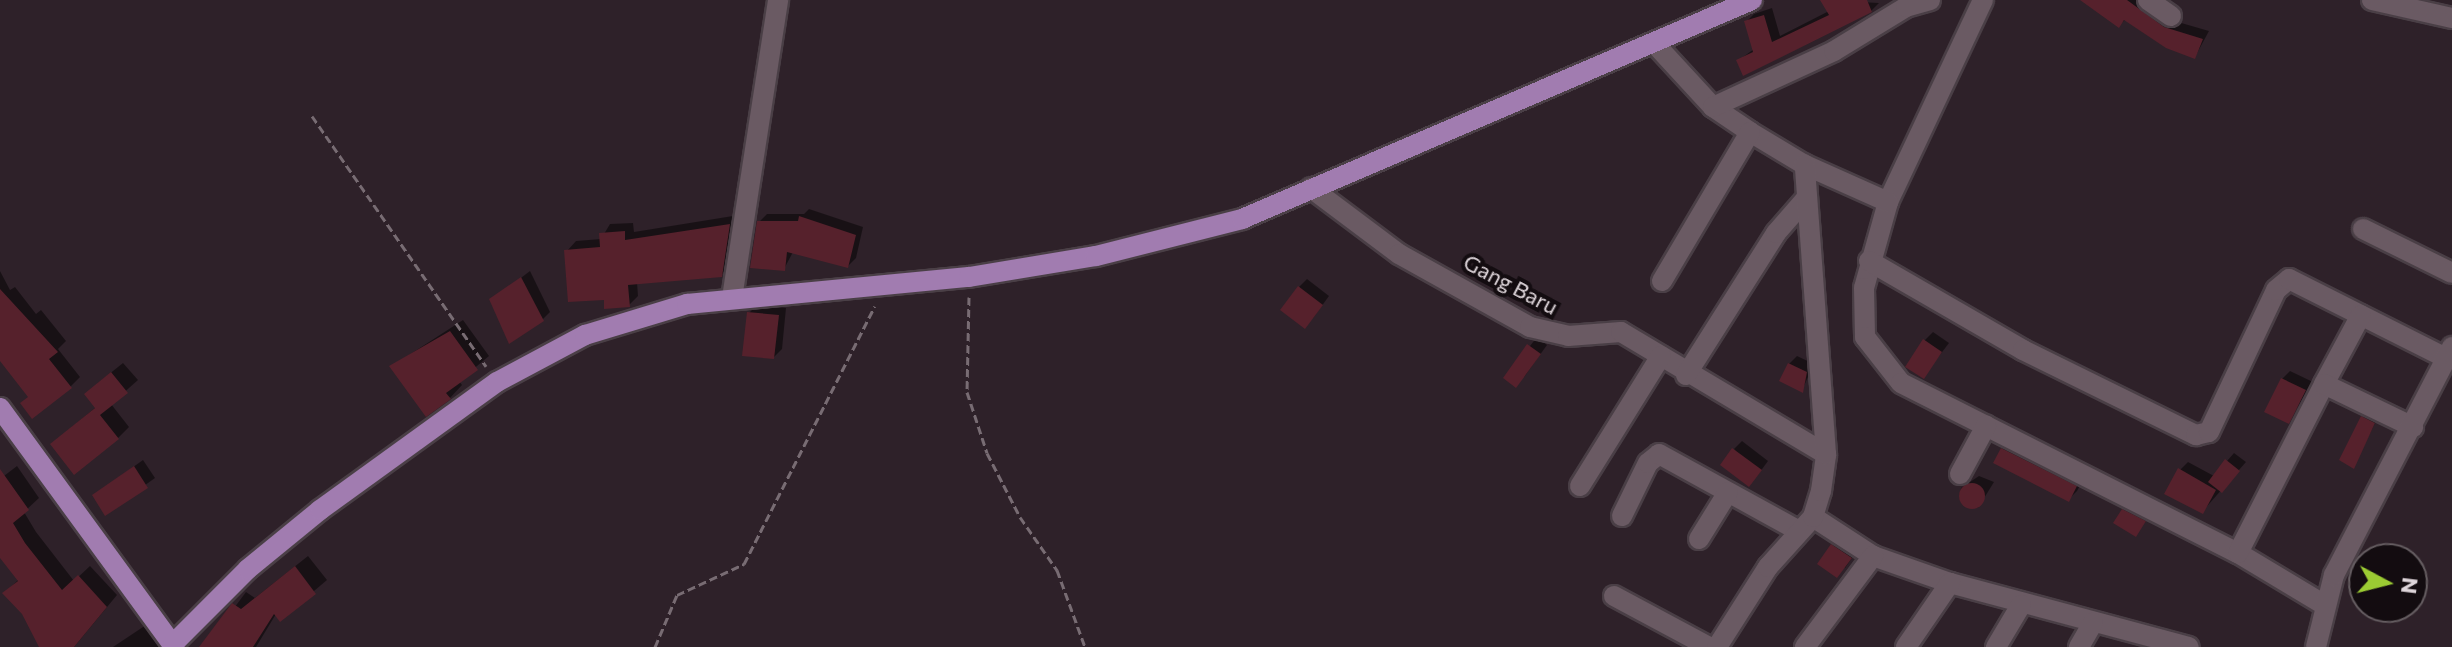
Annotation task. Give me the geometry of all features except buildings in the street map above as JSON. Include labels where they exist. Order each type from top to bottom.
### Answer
[{"type":"main road","points":[[0,408],[173,646],[248,569],[308,519],[497,382],[602,328],[658,311],[732,298],[885,288],[1096,256],[1242,219],[1752,0]]},
{"type":"street","points":[[732,298],[778,0]]},
{"type":"street","points":[[1713,107],[1834,51],[1906,7],[1930,0]]},
{"type":"street","points":[[1983,0],[1888,202],[1869,261],[1865,337],[1879,359],[1901,383],[2238,553],[2323,604]]},
{"type":"street","points":[[2148,0],[2171,16]]},
{"type":"street","points":[[2372,0],[2452,18]]},
{"type":"street","points":[[1655,44],[1713,107],[1805,165],[1888,202]]},
{"type":"street","points":[[1662,281],[1750,132]]},
{"type":"street","points":[[1717,647],[1805,524],[1826,454],[1804,201],[1805,165]]},
{"type":"street","name":"Gang Baru","points":[[1311,188],[1399,254],[1530,327],[1568,336],[1621,332],[1686,375],[1826,454]]},
{"type":"street","points":[[1686,375],[1776,233],[1804,201]]},
{"type":"street","points":[[2363,229],[2452,273]]},
{"type":"street","points":[[1869,261],[2023,350],[2196,435],[2209,432],[2283,281],[2297,279],[2361,315],[2449,352],[2323,604],[2316,647]]},
{"type":"street","points":[[2238,553],[2361,315]]},
{"type":"street","points":[[1580,486],[1661,356]]},
{"type":"street","points":[[2324,384],[2413,427]]},
{"type":"street","points":[[1960,474],[1986,426]]},
{"type":"street","points":[[1622,516],[1656,454],[1728,492],[1873,556],[2021,605],[2179,646]]},
{"type":"street","points":[[1699,539],[1728,492]]},
{"type":"street","points":[[1805,647],[1873,556]]},
{"type":"street","points":[[1906,647],[1950,583]]},
{"type":"street","points":[[1614,596],[1709,647]]},
{"type":"street","points":[[1996,647],[2021,605]]},
{"type":"street","points":[[2079,647],[2093,623]]},
{"type":"path","points":[[312,116],[497,382]]},
{"type":"path","points":[[969,277],[967,392],[987,453],[1020,517],[1057,570],[1085,647]]},
{"type":"path","points":[[655,647],[677,595],[744,564],[885,288]]}]
